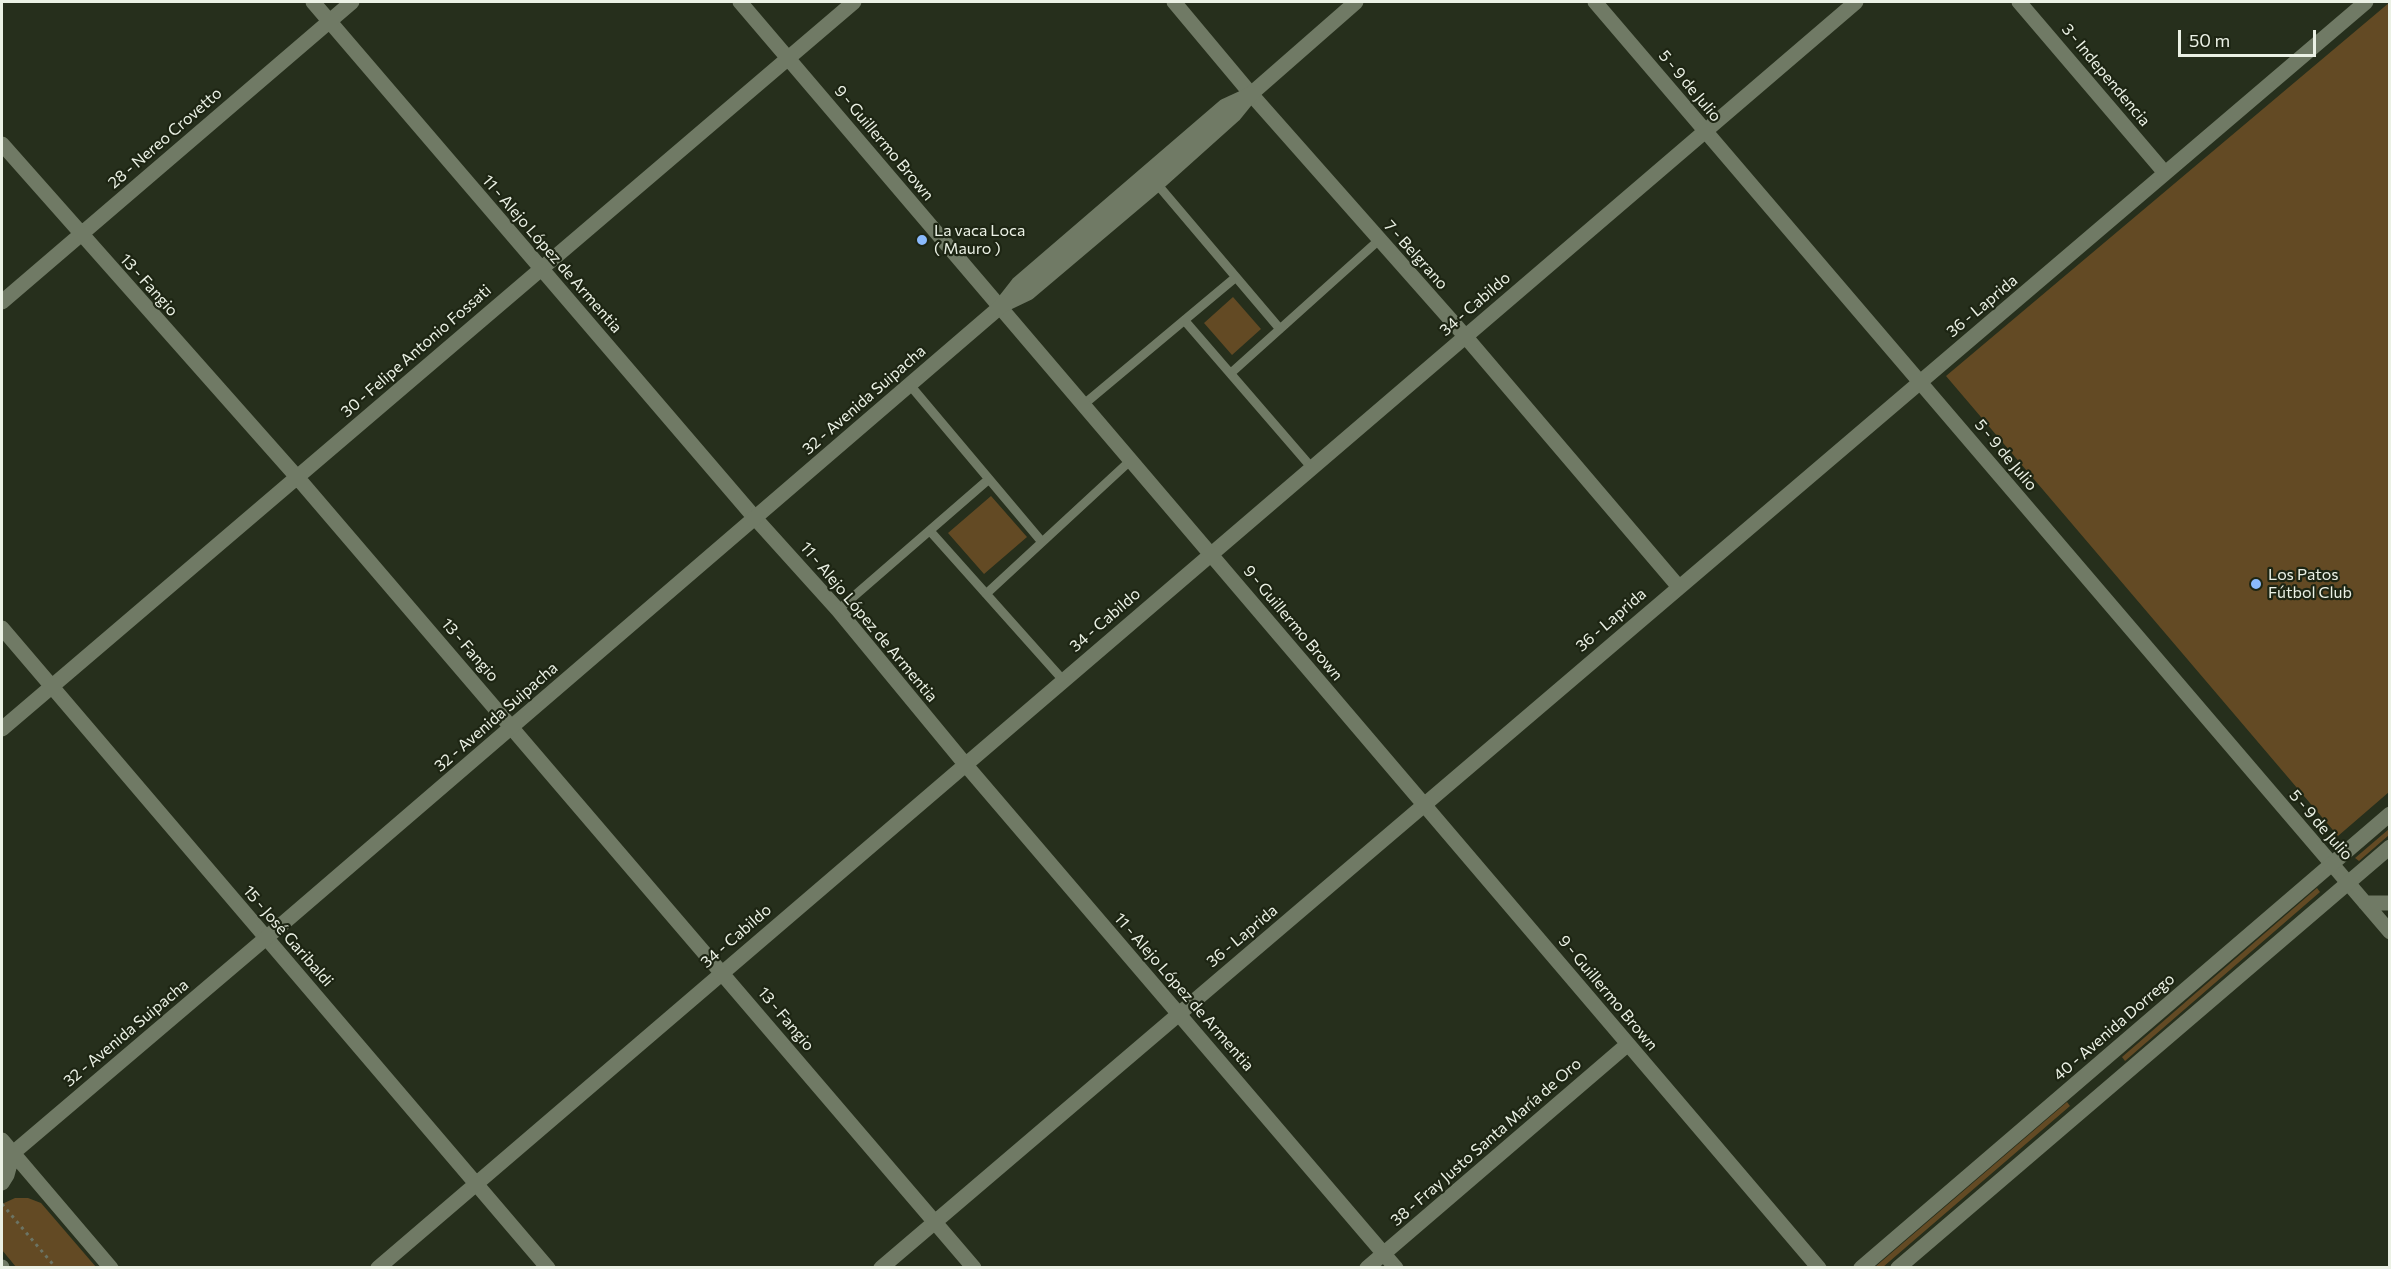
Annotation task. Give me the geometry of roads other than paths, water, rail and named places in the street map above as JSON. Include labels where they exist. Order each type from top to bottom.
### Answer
[{"type":"street","name":"11 - Alejo López de Armentia","points":[[313,2],[755,518],[838,610],[965,764],[1396,1268]]},
{"type":"street","name":"28 - Nereo Crovetto","points":[[2,302],[352,2]]},
{"type":"street","name":"9 - Guillermo Brown","points":[[740,2],[1819,1268]]},
{"type":"street","name":"30 - Felipe Antonio Fossati","points":[[2,729],[854,2]]},
{"type":"street","name":"7 - Belgrano","points":[[1174,2],[1251,94],[1465,336],[1678,586]]},
{"type":"street","name":"32 - Avenida Suipacha","points":[[1000,307],[1028,293],[1157,184],[1234,115],[1251,94],[1356,2]]},
{"type":"street","name":"5 - 9 de Julio","points":[[1595,2],[2390,932]]},
{"type":"street","name":"34 - Cabildo","points":[[378,1268],[1856,2]]},
{"type":"street","name":"3 - Independencia","points":[[2019,2],[2165,173]]},
{"type":"street","name":"36 - Laprida","points":[[881,1268],[1678,586],[2366,2]]},
{"type":"street","name":"32 - Avenida Suipacha","points":[[7,1153],[266,938],[512,727],[1000,307],[1018,284],[1225,106],[1251,94]]},
{"type":"street","name":"13 - Fangio","points":[[2,144],[79,235],[297,477],[974,1268]]},
{"type":"street","name":"15 - José Garibaldi","points":[[2,628],[548,1268]]},
{"type":"street","name":"40 - Avenida Dorrego","points":[[1861,1268],[2390,814]]},
{"type":"street","points":[[1898,1268],[2390,847]]},
{"type":"street","points":[[2365,903],[2390,903]]},
{"type":"street","name":"38 - Fray Justo Santa María de Oro","points":[[1367,1268],[1628,1044]]},
{"type":"street","points":[[2,1140],[7,1153],[7,1174],[2,1183]]},
{"type":"street","points":[[7,1153],[111,1268]]},
{"type":"lane","points":[[1157,184],[1280,328]]},
{"type":"lane","points":[[1231,373],[1379,240]]},
{"type":"lane","points":[[1083,405],[1236,277]]},
{"type":"lane","points":[[1185,321],[1312,468]]},
{"type":"lane","points":[[909,384],[1042,542]]},
{"type":"lane","points":[[986,594],[1131,460]]},
{"type":"lane","points":[[838,610],[989,479]]},
{"type":"lane","points":[[930,531],[1063,680]]},
{"type":"place","name":"La vaca Loca ( Mauro )","points":[[922,240]]},
{"type":"place","name":"Los Patos Fútbol Club","points":[[2256,584]]}]
